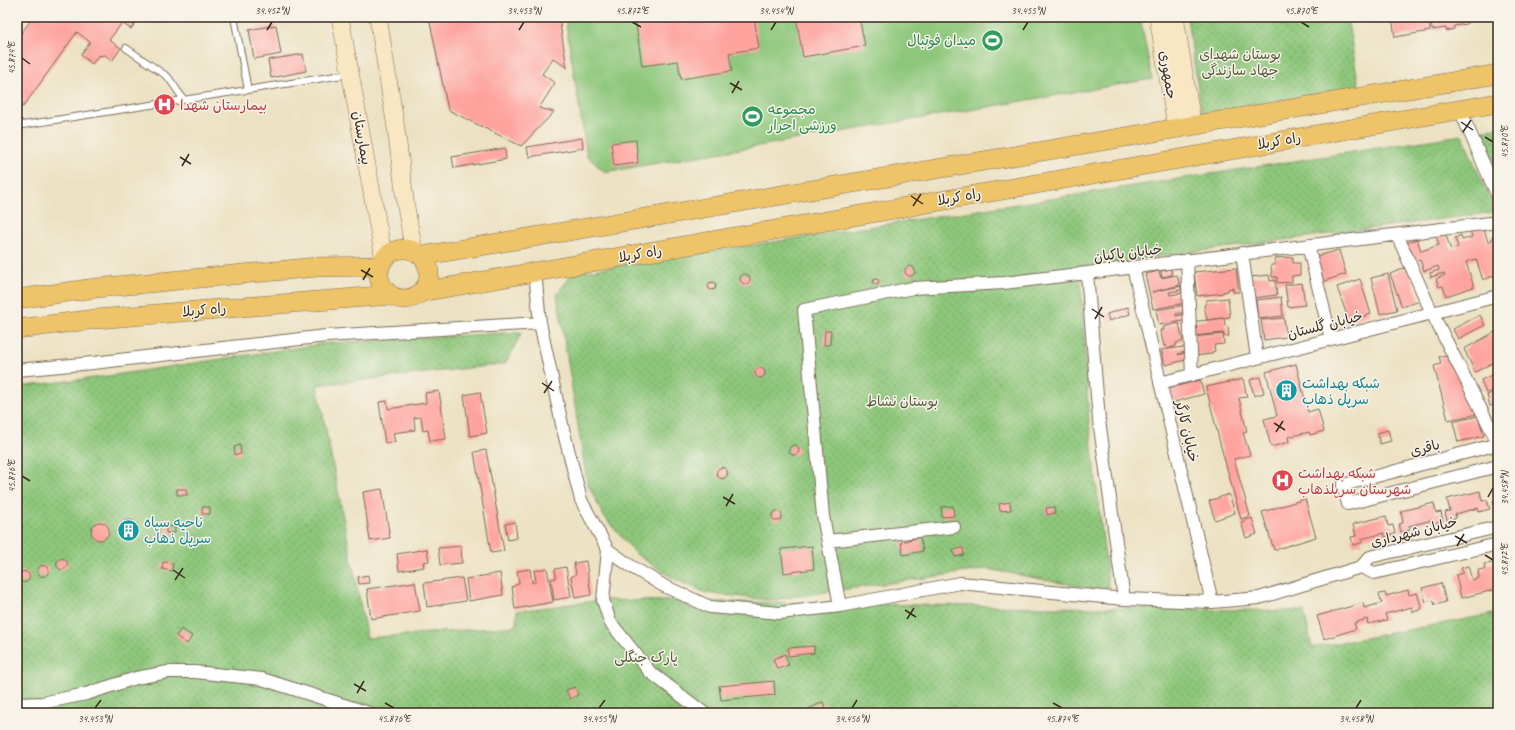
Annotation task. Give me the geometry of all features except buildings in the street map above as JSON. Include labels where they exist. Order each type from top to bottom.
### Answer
[{"type":"main road","name":"بیمارستان","points":[[340,17],[382,262]]},
{"type":"main road","points":[[378,17],[396,128],[406,207],[417,254]]},
{"type":"main road","name":"جمهوری","points":[[1158,17],[1175,121],[1186,127]]},
{"type":"main road","points":[[1176,17],[1192,122],[1186,127]]},
{"type":"main road","points":[[417,254],[1498,74]]},
{"type":"main road","name":"راه کربلا","points":[[421,292],[1498,103]]},
{"type":"main road","points":[[406,249],[417,254],[426,262],[428,278],[426,285],[421,292],[406,299],[391,295],[384,289],[380,282],[379,274],[382,262],[390,253],[398,250],[406,249]]},
{"type":"main road","points":[[17,298],[96,288],[382,262]]},
{"type":"main road","name":"راه کربلا","points":[[17,329],[96,319],[391,295]]},
{"type":"street","points":[[1460,110],[1498,198]]},
{"type":"street","name":"خیابان پاکبان","points":[[1124,599],[1099,420],[1087,273],[1498,222]]},
{"type":"street","points":[[1398,235],[1432,313],[1498,443]]},
{"type":"street","points":[[1308,245],[1331,339]]},
{"type":"street","points":[[1242,254],[1257,358]]},
{"type":"street","points":[[1187,260],[1192,375]]},
{"type":"street","name":"خیابان کارگر","points":[[1133,267],[1212,602]]},
{"type":"street","points":[[535,272],[540,323],[563,429],[581,500],[608,550],[632,567],[664,586],[710,607],[780,613],[840,606],[960,583],[1124,599],[1212,602],[1259,598],[1361,567]]},
{"type":"street","points":[[840,606],[823,516],[804,310],[914,288],[1004,283],[1087,273]]},
{"type":"street","name":"خیابان گلستان","points":[[1160,383],[1498,296]]},
{"type":"street","points":[[17,370],[93,363],[326,336],[540,323]]},
{"type":"street","name":"باقری","points":[[1498,443],[1343,485],[1348,504],[1498,466]]},
{"type":"street","name":"خیابان شهرداری","points":[[1498,527],[1370,556],[1361,567],[1374,573],[1498,544]]},
{"type":"street","points":[[828,541],[954,528]]},
{"type":"street","points":[[608,550],[603,600],[610,622],[650,672],[704,713]]},
{"type":"street","points":[[17,704],[42,703],[86,694],[136,678],[168,672],[195,672],[262,680],[369,713]]},
{"type":"lane","points":[[234,17],[248,90]]},
{"type":"lane","points":[[126,48],[168,77],[184,100]]},
{"type":"lane","points":[[17,121],[23,125],[350,74]]},
{"type":"green space","name":"مجموعه ورزشی احرار","points":[[565,17],[1140,17],[1152,79],[605,172],[587,156]]},
{"type":"green space","name":"بوستان شهدای جهاد سازندگی","points":[[1187,17],[1347,17],[1359,87],[1202,114]]},
{"type":"green space","points":[[1498,127],[1498,171],[1479,132]]},
{"type":"green space","name":"بوستان نشاط","points":[[1462,135],[1495,212],[1080,267],[1089,422],[1109,592],[988,569],[770,600],[706,593],[671,577],[636,554],[604,517],[587,482],[557,294],[573,273]]},
{"type":"green space","name":"پارک جنگلی","points":[[522,332],[505,364],[317,385],[367,638],[516,626],[517,611],[603,600],[1304,611],[1312,648],[1498,613],[1498,713],[17,713],[17,387],[94,378],[329,343]]},
{"type":"place","name":"میدان فوتبال","points":[[992,40]]},
{"type":"place","name":"بیمارستان شهدا","points":[[165,105]]},
{"type":"place","name":"مجموعه ورزشی احرار","points":[[753,117]]},
{"type":"place","name":"شبکه بهداشت سرپل ذهاب","points":[[1287,391]]},
{"type":"place","name":"شبکه بهداشت شهرستان سرپلذهاب","points":[[1282,481]]},
{"type":"place","name":"ناحیه سپاه سرپل ذهاب","points":[[129,530]]}]
